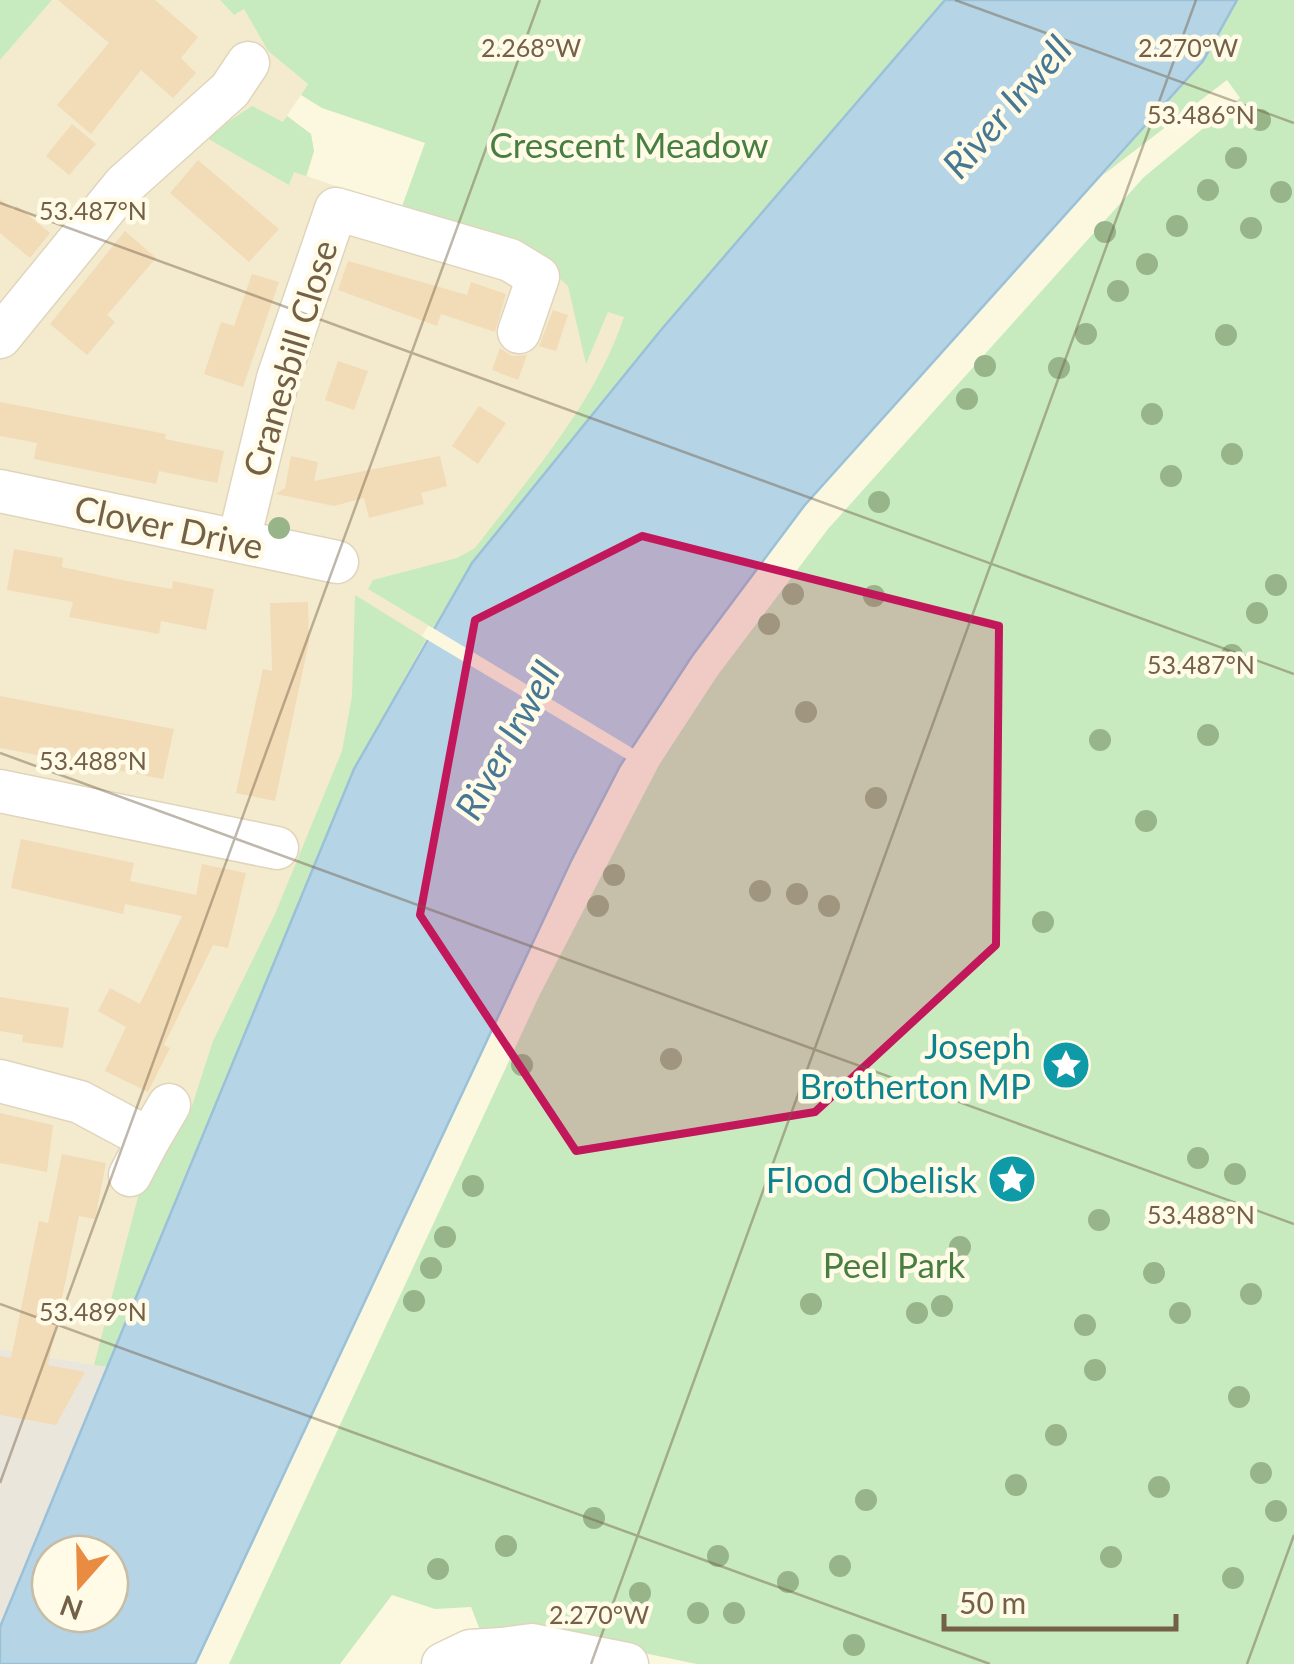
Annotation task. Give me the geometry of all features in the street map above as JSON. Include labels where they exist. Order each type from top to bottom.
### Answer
[{"type":"street","points":[[0,336],[124,185],[230,90],[248,63]]},
{"type":"street","name":"Cranesbill Close","points":[[239,540],[278,378],[336,209],[510,260],[538,278],[519,332]]},
{"type":"street","name":"Clover Drive","points":[[0,491],[337,562]]},
{"type":"street","points":[[0,791],[277,848]]},
{"type":"street","points":[[0,1081],[80,1102],[149,1140]]},
{"type":"street","points":[[443,1664],[470,1652],[503,1656],[532,1645],[627,1664]]},
{"type":"highlighted area","points":[[642,536],[999,626],[996,945],[815,1112],[576,1151],[420,915],[475,620]]},
{"type":"shaded area","points":[[52,0],[220,0],[234,15],[244,9],[268,51],[308,84],[287,116],[311,134],[314,151],[307,176],[535,256],[608,311],[661,330],[472,564],[354,768],[108,1367],[0,1349],[0,60]]},
{"type":"shaded area","points":[[0,1349],[108,1367],[39,1534],[30,1534],[30,1555],[0,1627]]},
{"type":"green space","points":[[0,0],[52,0],[0,60]]},
{"type":"green space","name":"Crescent Meadow","points":[[220,0],[945,0],[661,330],[472,563],[433,628],[368,589],[373,580],[457,558],[475,548],[579,409],[612,349],[624,317],[608,312],[586,364],[568,286],[535,256],[401,209],[425,143],[322,108],[301,95],[308,84],[268,51],[244,9],[234,15]]},
{"type":"green space","name":"Peel Park","points":[[1237,0],[1294,0],[1294,1664],[697,1664],[537,1631],[480,1630],[471,1607],[435,1609],[392,1595],[340,1664],[229,1664],[540,994],[659,765],[717,676],[828,529],[1144,177],[1240,98],[1227,80],[1103,175],[1203,61]]},
{"type":"green space","points":[[252,106],[283,122],[287,116],[311,134],[314,151],[306,176],[294,172],[289,185],[205,137]]},
{"type":"green space","points":[[355,595],[426,639],[354,769],[108,1367],[94,1365],[139,1193],[192,1106],[213,1041],[275,914],[342,751],[352,696]]},
{"type":"water","name":"River Irwell","points":[[945,0],[1237,0],[1203,61],[804,506],[692,656],[620,766],[571,861],[195,1664],[0,1664],[0,1627],[30,1554],[30,1634],[130,1634],[130,1534],[38,1534],[354,769],[472,563],[661,330]]},
{"type":"pier","points":[[428,626],[637,751],[630,761],[426,639],[422,636]]},
{"type":"building","points":[[58,0],[155,0],[198,37],[181,58],[196,73],[173,98],[141,70],[91,134],[57,105],[109,43]]},
{"type":"building","points":[[72,124],[96,144],[69,175],[46,156]]},
{"type":"building","points":[[198,160],[279,229],[249,262],[170,193]]},
{"type":"building","points":[[0,199],[13,210],[17,206],[50,233],[30,258],[0,233]]},
{"type":"building","points":[[125,231],[156,258],[107,315],[115,322],[87,355],[50,324]]},
{"type":"building","points":[[348,261],[467,295],[471,282],[506,294],[495,332],[441,314],[437,326],[338,290]]},
{"type":"building","points":[[252,274],[279,282],[243,387],[204,374],[221,322],[234,326]]},
{"type":"building","points":[[553,310],[568,315],[556,351],[539,346]]},
{"type":"building","points":[[500,348],[512,356],[527,355],[518,380],[492,370]]},
{"type":"building","points":[[338,361],[368,371],[354,410],[325,400]]},
{"type":"building","points":[[0,402],[166,434],[165,439],[224,451],[217,483],[159,471],[156,484],[34,459],[37,443],[0,436]]},
{"type":"building","points":[[479,406],[506,423],[478,464],[452,446]]},
{"type":"building","points":[[291,456],[318,462],[314,481],[440,456],[447,486],[421,493],[424,504],[369,518],[364,498],[334,506],[276,494],[285,488]]},
{"type":"building","points":[[14,549],[63,558],[62,567],[127,581],[172,589],[173,581],[214,589],[206,630],[161,621],[159,634],[69,617],[73,602],[7,590]]},
{"type":"building","points":[[308,602],[309,642],[275,801],[236,793],[263,669],[272,671],[270,603]]},
{"type":"building","points":[[0,696],[174,729],[163,779],[0,748]]},
{"type":"building","points":[[21,839],[134,863],[130,881],[196,895],[202,864],[246,873],[228,948],[213,945],[164,1045],[170,1048],[148,1092],[105,1071],[126,1027],[98,1011],[110,988],[140,1004],[182,916],[125,904],[123,914],[11,888]]},
{"type":"building","points":[[0,997],[69,1008],[63,1048],[22,1042],[23,1035],[0,1031]]},
{"type":"building","points":[[0,1113],[53,1125],[47,1172],[0,1163]]},
{"type":"building","points":[[62,1154],[106,1163],[95,1219],[79,1216],[48,1365],[85,1372],[56,1425],[0,1415],[0,1356],[11,1358],[39,1221],[48,1223]]},
{"type":"place","name":"Joseph Brotherton MP","points":[[1066,1065]]},
{"type":"place","name":"Flood Obelisk","points":[[1012,1179]]}]
